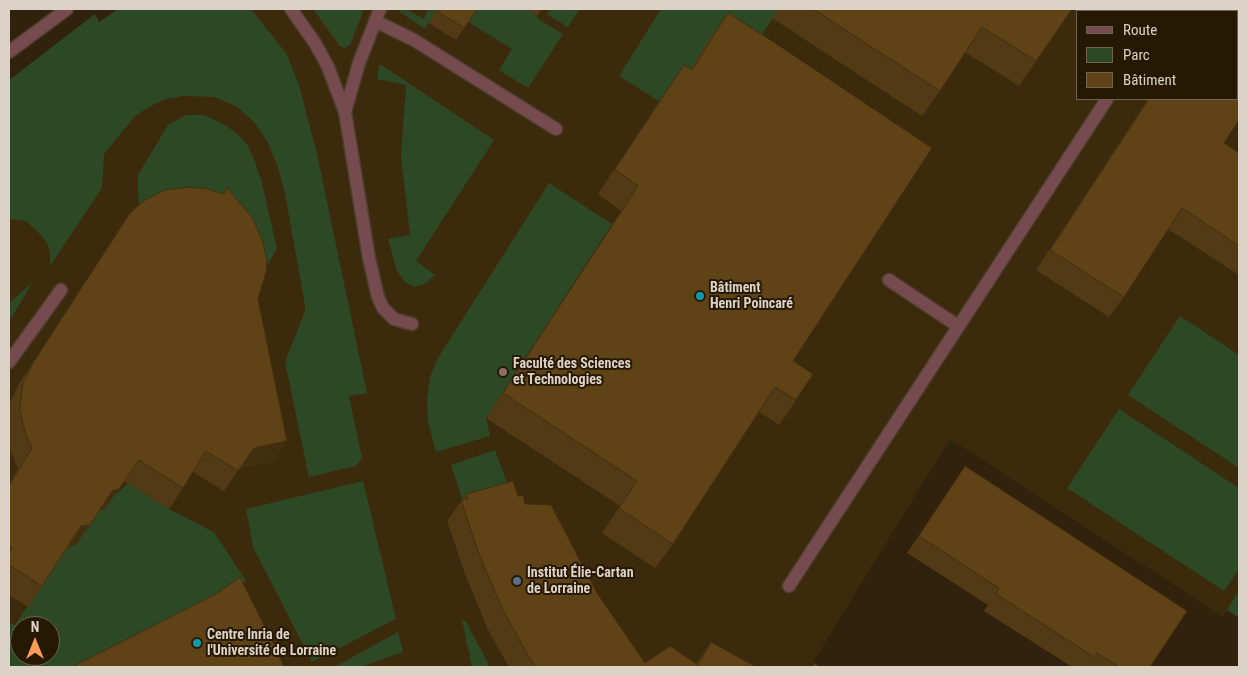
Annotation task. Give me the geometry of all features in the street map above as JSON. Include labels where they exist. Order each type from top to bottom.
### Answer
[{"type":"street","points":[[9,52],[67,9]]},
{"type":"street","points":[[291,9],[324,59],[345,112],[369,258],[378,297],[383,308],[394,320],[412,324]]},
{"type":"street","points":[[345,112],[359,63],[380,9]]},
{"type":"street","points":[[375,21],[414,40],[556,129]]},
{"type":"street","points":[[789,586],[1105,100]]},
{"type":"street","points":[[889,280],[958,326]]},
{"type":"street","points":[[9,362],[61,290]]},
{"type":"shaded area","name":"Faculté des Sciences et Technologies","points":[[123,9],[1239,9],[1239,618],[1227,610],[1223,617],[950,439],[810,667],[9,667],[9,91]]},
{"type":"green space","points":[[118,9],[251,9],[286,53],[299,85],[317,154],[367,393],[349,396],[362,458],[356,466],[309,477],[285,362],[305,311],[305,305],[285,194],[278,167],[267,141],[254,122],[236,106],[214,97],[184,96],[165,99],[135,116],[104,154],[102,188],[50,266],[48,245],[41,235],[26,221],[9,219],[9,80],[95,14],[99,22]]},
{"type":"green space","points":[[313,9],[364,9],[350,45],[345,48],[340,46]]},
{"type":"green space","points":[[398,9],[406,9],[424,19],[428,9],[438,9],[425,29]]},
{"type":"green space","points":[[447,9],[526,9],[537,16],[538,19],[563,34],[528,88],[499,70],[512,49]]},
{"type":"green space","points":[[550,9],[580,9],[568,27],[547,14]]},
{"type":"green space","points":[[661,9],[779,9],[745,60],[675,95],[667,90],[659,101],[619,76]]},
{"type":"green space","points":[[379,65],[494,140],[416,261],[435,275],[425,284],[414,287],[406,283],[397,271],[388,239],[410,235],[401,156],[406,85],[377,79]]},
{"type":"green space","points":[[186,115],[204,115],[223,124],[238,134],[248,146],[263,187],[277,249],[264,271],[141,215],[138,175],[168,125]]},
{"type":"green space","points":[[549,183],[612,224],[486,418],[490,436],[436,452],[428,422],[427,398],[430,377],[438,358]]},
{"type":"green space","points":[[32,283],[9,322],[9,303]]},
{"type":"green space","points":[[1180,316],[1239,355],[1239,468],[1128,395]]},
{"type":"green space","points":[[1119,409],[1239,488],[1239,569],[1224,591],[1067,488]]},
{"type":"green space","points":[[495,450],[511,494],[466,510],[451,465]]},
{"type":"green space","points":[[363,481],[396,619],[312,662],[253,547],[246,509]]},
{"type":"green space","points":[[128,483],[169,509],[214,532],[246,581],[77,667],[9,667],[9,622],[10,666],[60,666],[60,616],[21,616],[67,547],[98,511]]},
{"type":"green space","points":[[1239,590],[1239,618],[1227,610]]},
{"type":"green space","points":[[462,620],[468,625],[490,667],[472,667]]},
{"type":"green space","points":[[398,632],[403,652],[361,667],[334,667]]},
{"type":"building","points":[[439,9],[477,9],[464,28],[437,11]]},
{"type":"building","points":[[813,9],[1072,9],[1036,61],[982,27],[940,91]]},
{"type":"building","points":[[1239,9],[1239,120],[1224,143],[1239,153],[1239,246],[1182,208],[1124,297],[1050,250],[1148,100],[1238,100],[1238,10],[1206,10]]},
{"type":"building","name":"Bâtiment Henri Poincaré","points":[[728,13],[932,148],[793,361],[813,374],[796,400],[775,387],[673,544],[619,508],[637,481],[503,393],[638,186],[615,169],[684,65],[692,70]]},
{"type":"building","points":[[190,187],[207,189],[223,194],[227,188],[252,217],[263,242],[267,261],[266,272],[258,299],[287,441],[254,448],[238,471],[206,451],[183,488],[139,460],[119,489],[112,491],[90,525],[81,526],[42,586],[9,565],[9,554],[12,548],[9,546],[9,486],[32,448],[25,432],[20,409],[23,383],[33,363],[130,213],[145,200],[165,190]]},
{"type":"building","points":[[965,466],[1187,611],[1150,667],[1119,667],[1097,653],[1094,657],[996,594],[999,588],[919,536]]},
{"type":"building","name":"Institut Élie-Cartan de Lorraine","points":[[513,481],[518,496],[523,495],[525,504],[551,505],[597,593],[645,663],[670,646],[698,665],[711,642],[756,667],[536,667],[503,610],[479,554],[461,500],[468,499],[466,494]]},
{"type":"building","points":[[240,577],[284,667],[72,667],[216,594]]},
{"type":"building","points":[[814,663],[820,667],[812,667]]},
{"type":"place","name":"Bâtiment Henri Poincaré","points":[[700,296]]},
{"type":"place","name":"Faculté des Sciences et Technologies","points":[[503,372]]},
{"type":"place","name":"Institut Élie-Cartan de Lorraine","points":[[517,581]]},
{"type":"place","name":"Centre Inria de l'Université de Lorraine","points":[[197,643]]}]
